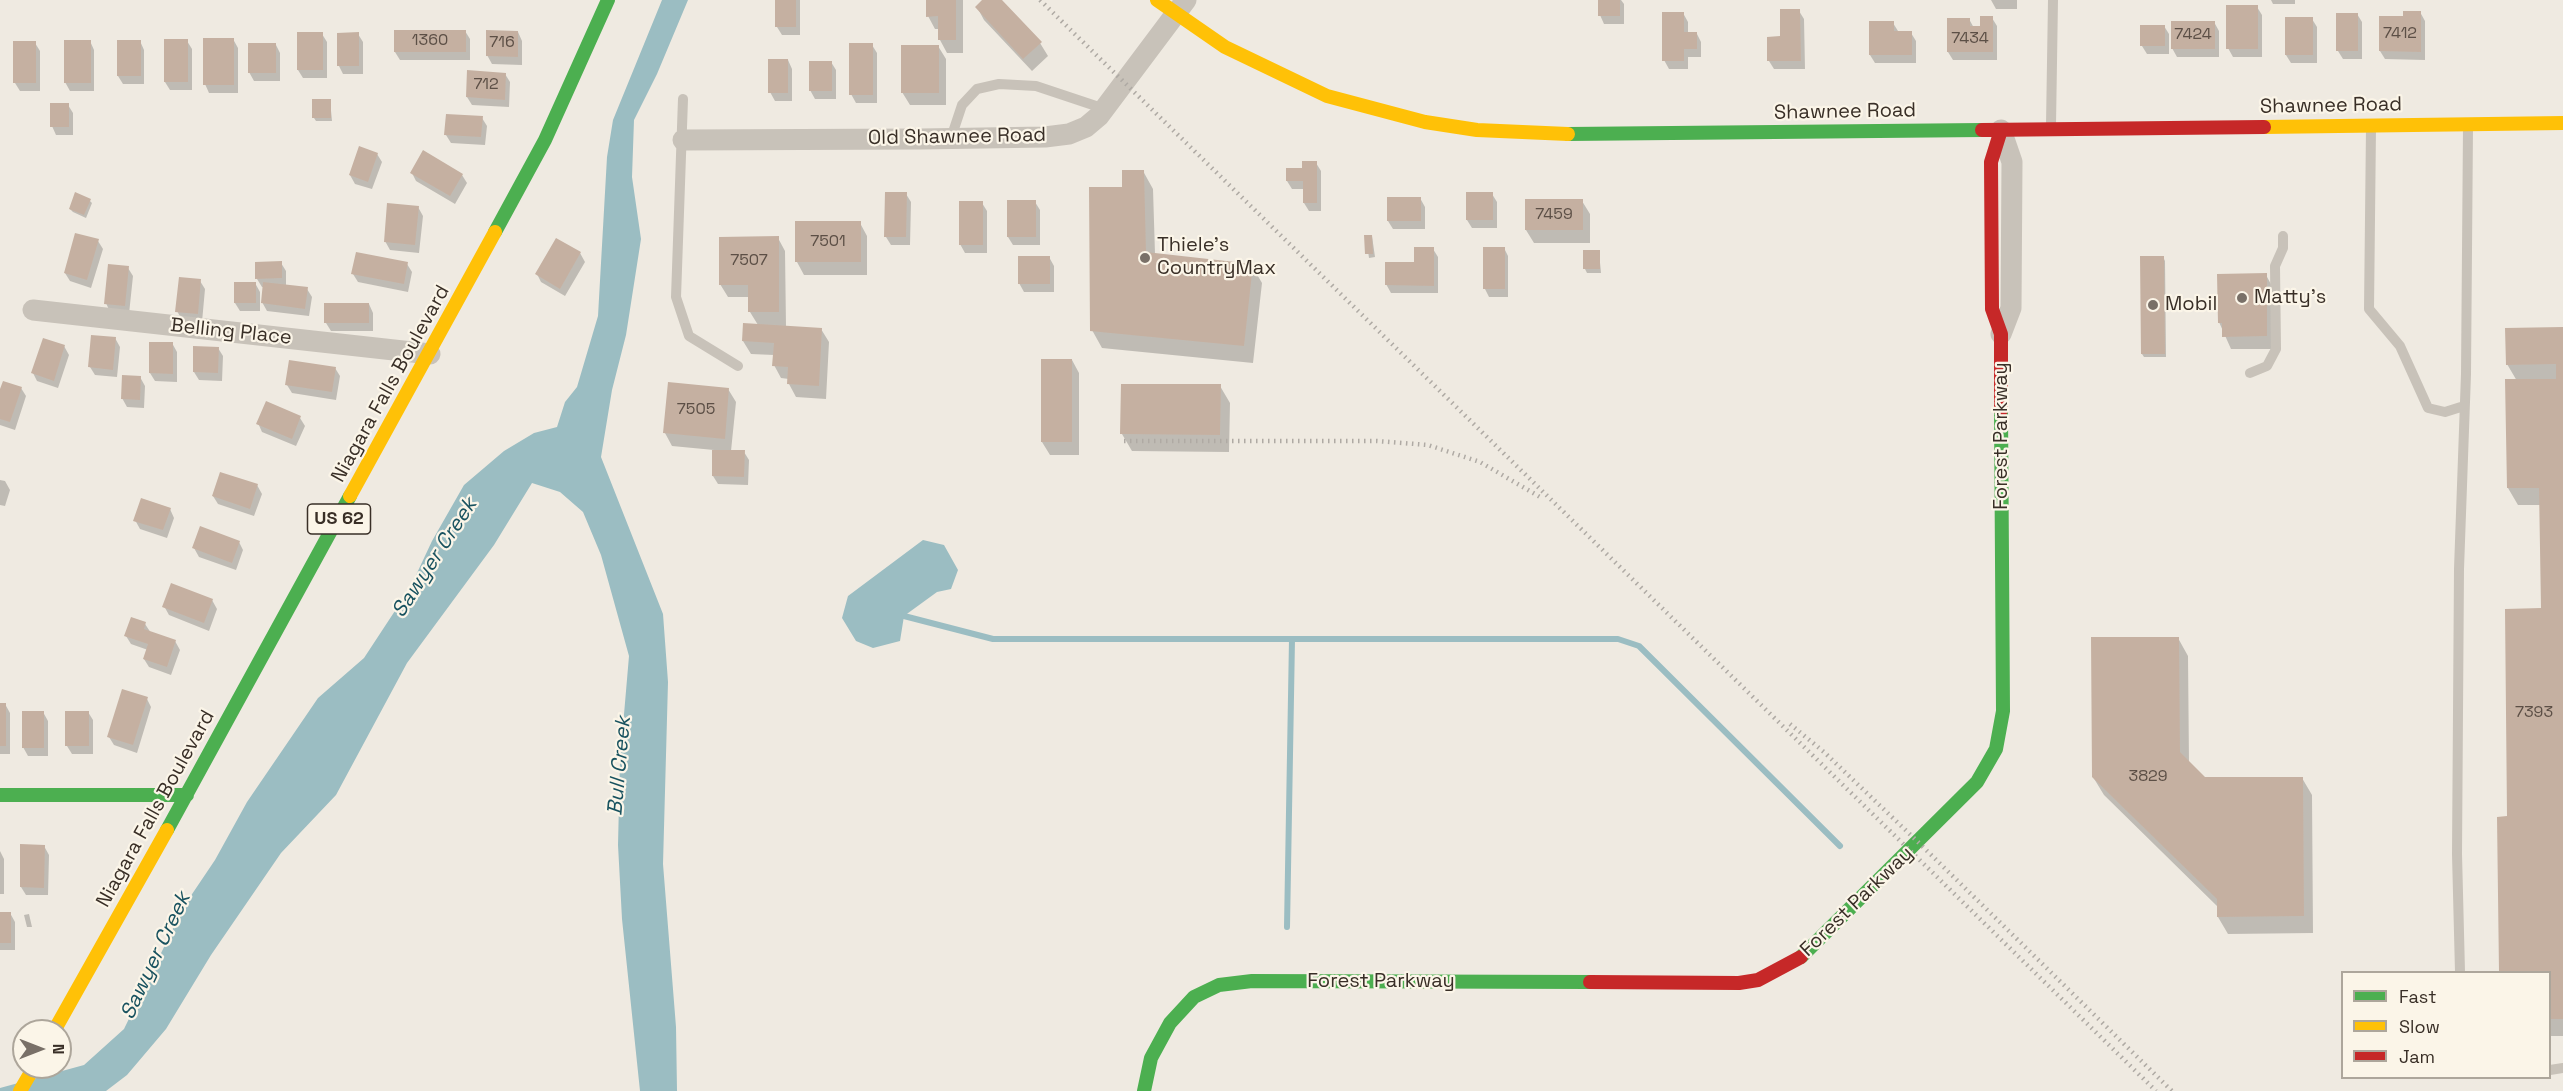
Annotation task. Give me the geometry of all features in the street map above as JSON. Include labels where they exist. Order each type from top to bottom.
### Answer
[{"type":"main road","name":"Niagara Falls Boulevard","points":[[61,1019],[430,354],[545,140],[608,0]]},
{"type":"main road","name":"Shawnee Road","points":[[1157,0],[1181,7],[1225,47],[1327,96],[1413,120],[1477,130],[1546,134],[2563,123]]},
{"type":"main road","name":"Forest Parkway","points":[[1144,1091],[1151,1058],[1170,1023],[1194,997],[1219,985],[1252,981],[1739,983],[1758,980],[1806,953],[1977,782],[1996,749],[2003,711],[2001,334]]},
{"type":"main road","points":[[0,795],[187,795]]},
{"type":"street","name":"Old Shawnee Road","points":[[683,140],[1046,137],[1069,134],[1086,127],[1105,109],[1181,7]]},
{"type":"street","name":"Forest Parkway","points":[[2001,130],[2012,162],[2012,173],[2011,308],[2001,334]]},
{"type":"street","name":"Belling Place","points":[[33,310],[430,354]]},
{"type":"lane","points":[[2051,129],[2053,0]]},
{"type":"lane","points":[[951,138],[962,105],[977,89],[999,84],[1036,86],[1105,109]]},
{"type":"lane","points":[[683,99],[683,140],[676,246],[676,297],[689,336],[738,366]]},
{"type":"lane","points":[[2460,971],[2457,854],[2459,569],[2468,124]]},
{"type":"lane","points":[[2371,125],[2369,309],[2400,346],[2428,408],[2445,412],[2464,406]]},
{"type":"lane","points":[[2250,373],[2267,366],[2276,349],[2276,266],[2283,248],[2283,236]]},
{"type":"water","points":[[662,0],[688,0],[657,74],[634,120],[632,177],[641,239],[626,335],[612,390],[601,457],[663,614],[668,682],[663,864],[676,1027],[677,1091],[640,1091],[622,919],[618,845],[620,761],[629,656],[601,555],[583,512],[560,492],[532,483],[494,545],[407,663],[336,795],[281,853],[211,955],[166,1029],[127,1075],[106,1091],[0,1091],[0,1088],[33,1079],[72,1079],[72,1068],[84,1065],[124,1029],[184,906],[215,860],[247,802],[318,698],[364,658],[410,588],[432,541],[464,485],[504,451],[534,433],[557,427],[565,402],[577,387],[598,316],[607,157],[613,120]]},
{"type":"water","points":[[923,540],[944,545],[958,570],[951,589],[937,592],[904,616],[900,641],[873,648],[856,641],[842,618],[848,596]]},
{"type":"building","points":[[775,0],[796,0],[796,27],[775,27]]},
{"type":"building","points":[[926,0],[956,0],[956,40],[938,40],[938,16],[926,17]]},
{"type":"building","points":[[982,0],[1002,0],[1042,42],[1023,59],[975,7]]},
{"type":"building","points":[[1598,0],[1620,0],[1620,16],[1598,16]]},
{"type":"building","points":[[2226,5],[2258,5],[2258,49],[2226,49]]},
{"type":"building","points":[[1780,9],[1800,9],[1801,61],[1767,61],[1767,37],[1780,36]]},
{"type":"building","points":[[2403,11],[2421,11],[2421,52],[2379,51],[2379,16],[2403,16]]},
{"type":"building","points":[[1662,12],[1684,12],[1684,32],[1697,32],[1697,49],[1684,49],[1684,61],[1662,61]]},
{"type":"building","points":[[2336,13],[2358,13],[2358,51],[2336,51]]},
{"type":"building","points":[[1980,16],[1993,16],[1993,52],[1947,52],[1947,18],[1970,18],[1970,26],[1980,26]]},
{"type":"building","points":[[2285,17],[2313,17],[2313,55],[2285,55]]},
{"type":"building","points":[[1869,21],[1894,21],[1894,31],[1912,31],[1912,55],[1869,55]]},
{"type":"building","points":[[2171,21],[2215,21],[2215,49],[2171,49]]},
{"type":"building","points":[[2140,25],[2165,25],[2165,46],[2140,46]]},
{"type":"building","points":[[394,30],[466,30],[466,52],[394,52]]},
{"type":"building","points":[[486,30],[518,31],[518,57],[486,56]]},
{"type":"building","points":[[297,32],[323,32],[323,70],[297,70]]},
{"type":"building","points":[[359,32],[359,66],[337,66],[337,33]]},
{"type":"building","points":[[203,38],[234,38],[234,85],[203,85]]},
{"type":"building","points":[[164,39],[188,39],[188,82],[164,82]]},
{"type":"building","points":[[64,40],[91,40],[91,83],[64,83]]},
{"type":"building","points":[[117,40],[141,40],[141,76],[117,76]]},
{"type":"building","points":[[13,41],[36,41],[36,83],[13,83]]},
{"type":"building","points":[[248,43],[276,43],[276,73],[248,73]]},
{"type":"building","points":[[849,43],[873,43],[873,95],[849,95]]},
{"type":"building","points":[[901,45],[939,45],[939,93],[901,93]]},
{"type":"building","points":[[768,59],[788,59],[788,93],[768,93]]},
{"type":"building","points":[[809,61],[832,61],[832,91],[809,91]]},
{"type":"building","points":[[467,70],[506,73],[505,100],[466,97]]},
{"type":"building","points":[[312,99],[331,99],[331,118],[312,118]]},
{"type":"building","points":[[50,103],[69,103],[69,127],[50,127]]},
{"type":"building","points":[[446,114],[483,116],[481,137],[444,135]]},
{"type":"building","points":[[359,146],[378,153],[368,182],[349,175]]},
{"type":"building","points":[[423,150],[463,174],[450,196],[410,173]]},
{"type":"building","points":[[1302,161],[1317,161],[1317,203],[1303,203],[1303,181],[1286,181],[1286,168],[1302,168]]},
{"type":"building","name":"Thiele's CountryMax","points":[[1122,170],[1144,170],[1146,252],[1253,264],[1244,346],[1090,331],[1089,187],[1122,187]]},
{"type":"building","points":[[75,192],[91,199],[84,215],[69,209]]},
{"type":"building","points":[[885,192],[907,192],[906,237],[884,237]]},
{"type":"building","points":[[1466,192],[1493,192],[1493,220],[1466,220]]},
{"type":"building","points":[[1387,197],[1421,197],[1421,221],[1387,221]]},
{"type":"building","points":[[1525,199],[1583,199],[1583,230],[1525,230]]},
{"type":"building","points":[[1007,200],[1036,200],[1036,237],[1007,237]]},
{"type":"building","points":[[959,201],[983,201],[983,245],[959,245]]},
{"type":"building","points":[[387,203],[419,206],[415,245],[384,242]]},
{"type":"building","points":[[795,221],[861,221],[861,262],[795,262]]},
{"type":"building","points":[[75,233],[99,239],[87,280],[64,273]]},
{"type":"building","points":[[1364,235],[1372,235],[1373,254],[1365,254]]},
{"type":"building","points":[[779,236],[779,312],[748,312],[748,285],[719,285],[719,237]]},
{"type":"building","points":[[556,238],[581,252],[560,289],[535,274]]},
{"type":"building","points":[[1414,247],[1434,247],[1434,286],[1385,285],[1385,262],[1414,262]]},
{"type":"building","points":[[1483,247],[1505,247],[1505,289],[1483,289]]},
{"type":"building","points":[[1583,250],[1600,250],[1600,269],[1583,269]]},
{"type":"building","points":[[356,252],[408,262],[404,284],[351,274]]},
{"type":"building","points":[[1018,256],[1050,256],[1050,284],[1018,284]]},
{"type":"building","name":"Mobil","points":[[2140,256],[2164,256],[2165,354],[2141,354]]},
{"type":"building","points":[[282,261],[282,278],[255,279],[255,262]]},
{"type":"building","points":[[108,264],[129,266],[125,306],[104,304]]},
{"type":"building","name":"Matty's","points":[[2267,273],[2267,336],[2222,337],[2222,323],[2218,323],[2217,274]]},
{"type":"building","points":[[179,277],[201,279],[198,314],[175,312]]},
{"type":"building","points":[[234,282],[256,282],[256,303],[234,303]]},
{"type":"building","points":[[263,282],[308,287],[305,309],[261,303]]},
{"type":"building","points":[[324,303],[369,303],[369,323],[324,323]]},
{"type":"building","points":[[743,323],[822,328],[819,386],[787,384],[788,367],[772,366],[774,343],[742,341]]},
{"type":"building","points":[[2563,327],[2563,1019],[2551,1019],[2551,971],[2499,971],[2497,817],[2507,816],[2505,609],[2541,608],[2539,488],[2507,488],[2505,379],[2556,379],[2556,364],[2506,365],[2505,328]]},
{"type":"building","points":[[91,335],[116,337],[113,370],[88,367]]},
{"type":"building","points":[[43,338],[65,345],[54,381],[31,373]]},
{"type":"building","points":[[149,342],[173,342],[173,374],[149,373]]},
{"type":"building","points":[[193,346],[219,347],[218,373],[193,372]]},
{"type":"building","points":[[1041,359],[1072,359],[1072,442],[1041,442]]},
{"type":"building","points":[[289,360],[336,367],[332,392],[285,385]]},
{"type":"building","points":[[122,375],[141,376],[140,400],[121,399]]},
{"type":"building","points":[[3,381],[22,387],[10,422],[0,419],[0,389]]},
{"type":"building","points":[[668,382],[729,388],[725,439],[663,433]]},
{"type":"building","points":[[1121,384],[1221,384],[1220,435],[1120,434]]},
{"type":"building","points":[[266,401],[301,416],[292,439],[256,424]]},
{"type":"building","points":[[712,450],[745,450],[744,477],[712,476]]},
{"type":"building","points":[[220,472],[258,484],[250,509],[212,496]]},
{"type":"building","points":[[141,498],[171,508],[163,530],[133,521]]},
{"type":"building","points":[[200,526],[240,541],[232,563],[192,548]]},
{"type":"building","points":[[171,583],[213,599],[204,623],[162,607]]},
{"type":"building","points":[[131,617],[146,622],[144,629],[176,640],[167,667],[143,659],[148,644],[124,636]]},
{"type":"building","points":[[2091,637],[2179,637],[2180,752],[2205,777],[2303,777],[2304,916],[2217,917],[2217,899],[2092,777]]},
{"type":"building","points":[[122,689],[148,697],[133,745],[107,737]]},
{"type":"building","points":[[0,703],[6,703],[6,746],[0,746]]},
{"type":"building","points":[[22,711],[44,711],[44,748],[22,748]]},
{"type":"building","points":[[65,711],[89,711],[89,746],[65,746]]},
{"type":"building","points":[[20,844],[45,845],[44,888],[20,887]]},
{"type":"building","points":[[0,912],[11,912],[11,943],[0,943]]},
{"type":"waterway","points":[[904,616],[993,639],[1618,639],[1639,646],[1840,846]]},
{"type":"waterway","points":[[1287,927],[1292,639]]},
{"type":"railway","points":[[1040,0],[2156,1091]]},
{"type":"railway","points":[[1124,441],[1377,441],[1428,445],[1480,462],[1540,497]]},
{"type":"railway","points":[[1790,724],[1824,752],[1918,842],[2172,1091]]},
{"type":"traffic: fast","points":[[495,232],[545,140],[608,0]]},
{"type":"traffic: fast","points":[[1568,134],[1982,130]]},
{"type":"traffic: fast","points":[[1801,957],[1977,782],[1996,749],[2003,711],[2001,410]]},
{"type":"traffic: fast","points":[[167,830],[350,496]]},
{"type":"traffic: fast","points":[[0,795],[187,795]]},
{"type":"traffic: fast","points":[[1144,1091],[1151,1058],[1170,1023],[1194,997],[1219,985],[1252,981],[1590,982]]},
{"type":"traffic: slow","points":[[1157,0],[1225,47],[1327,96],[1425,122],[1477,130],[1568,134]]},
{"type":"traffic: slow","points":[[2264,127],[2563,123]]},
{"type":"traffic: slow","points":[[350,496],[495,232]]},
{"type":"traffic: slow","points":[[61,1019],[167,830]]},
{"type":"traffic: slow","points":[[20,1091],[27,1079]]},
{"type":"traffic: jam","points":[[1982,130],[2264,127]]},
{"type":"traffic: jam","points":[[2001,130],[1991,162],[1992,309],[2001,334],[2001,410]]},
{"type":"traffic: jam","points":[[1590,982],[1739,983],[1758,980],[1801,957]]},
{"type":"place","name":"Thiele's CountryMax","points":[[1145,258]]},
{"type":"place","name":"Matty's","points":[[2242,298]]},
{"type":"place","name":"Mobil","points":[[2153,305]]},
{"type":"water label","name":"Sawyer Creek","points":[[435,558]]},
{"type":"water label","name":"Bull Creek","points":[[620,766]]},
{"type":"water label","name":"Sawyer Creek","points":[[156,956]]}]
